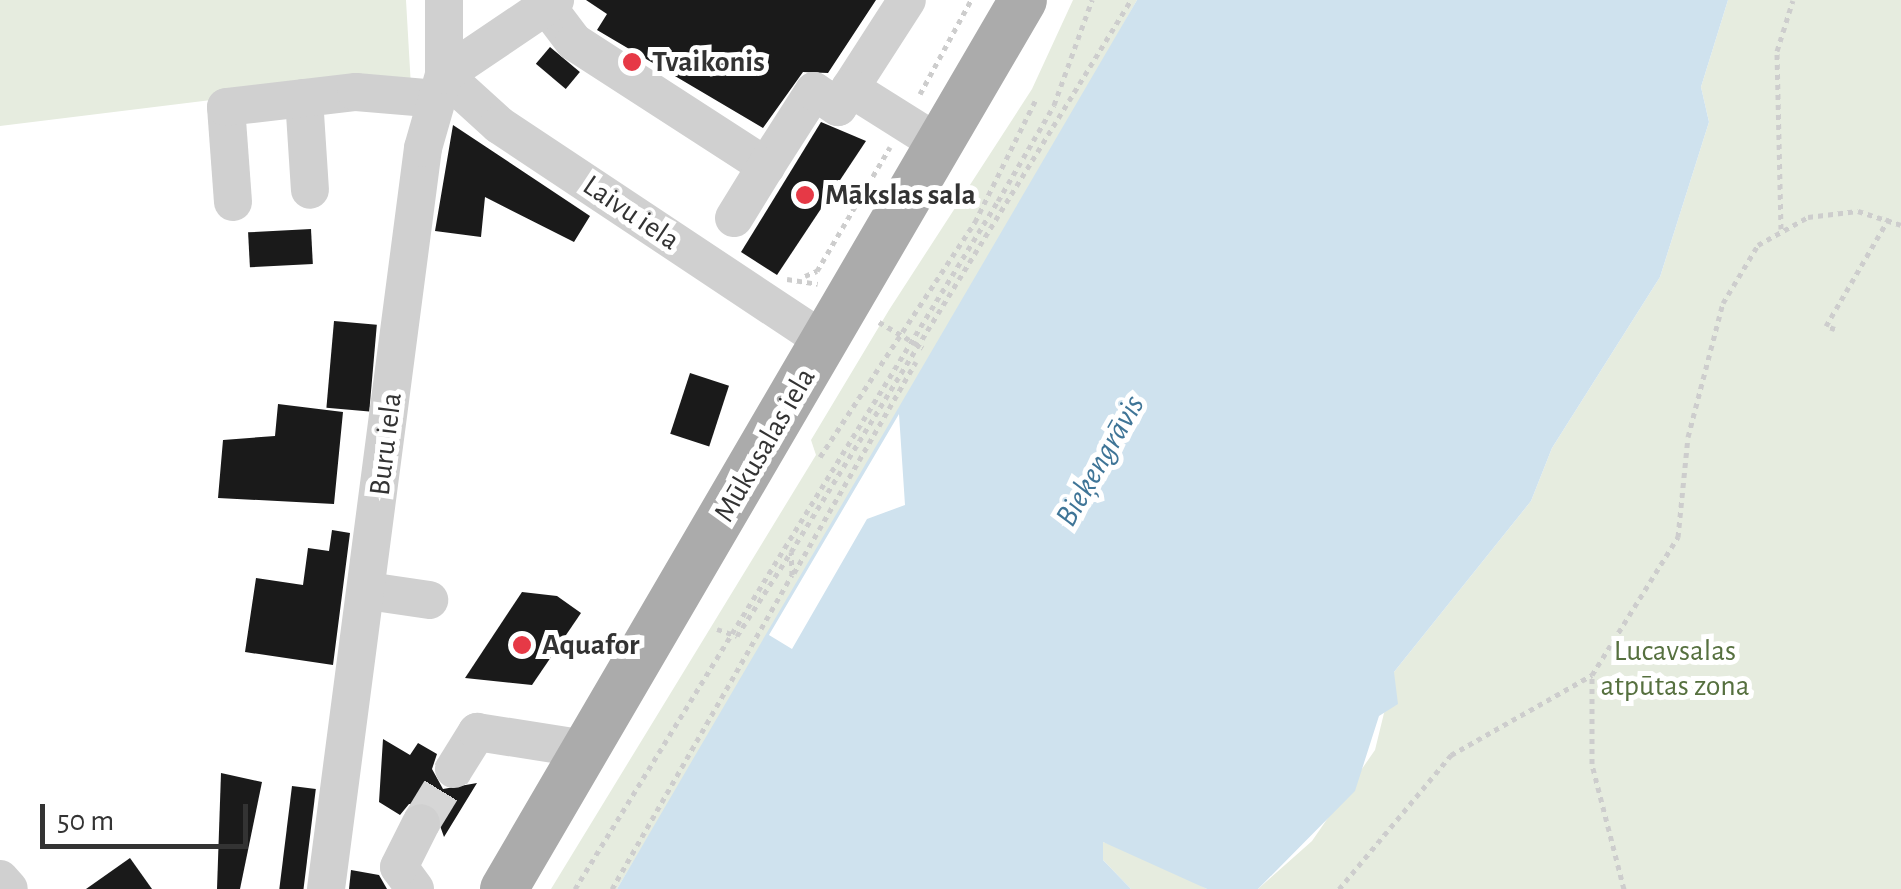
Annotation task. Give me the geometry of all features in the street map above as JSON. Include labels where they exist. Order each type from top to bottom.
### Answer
[{"type":"main road","name":"Mūkusalas iela","points":[[504,889],[1023,0]]},
{"type":"street","name":"Buru iela","points":[[326,889],[423,148],[441,87],[444,0]]},
{"type":"street","points":[[734,218],[814,91],[838,107],[907,0]]},
{"type":"street","points":[[233,202],[226,107],[441,87],[552,4],[574,42],[766,166]]},
{"type":"street","name":"Laivu iela","points":[[441,87],[499,125],[836,322]]},
{"type":"street","points":[[850,88],[940,144]]},
{"type":"street","points":[[304,98],[310,190]]},
{"type":"street","points":[[368,591],[430,600]]},
{"type":"street","points":[[454,769],[477,732],[586,749]]},
{"type":"street","points":[[415,889],[399,867],[422,823]]},
{"type":"street","points":[[0,879],[8,889]]},
{"type":"path","points":[[575,889],[727,633],[912,341],[1054,105],[1092,0]]},
{"type":"path","points":[[717,628],[737,636],[917,360],[1131,0]]},
{"type":"path","points":[[1781,229],[1777,51],[1794,0]]},
{"type":"path","points":[[820,457],[990,196],[1036,100]]},
{"type":"path","points":[[990,196],[1008,208]]},
{"type":"path","points":[[1339,889],[1451,755],[1592,676],[1678,537],[1688,436],[1724,303],[1758,245],[1781,229],[1833,212],[1889,218],[1901,225]]},
{"type":"path","points":[[1835,329],[1826,326],[1889,218]]},
{"type":"path","points":[[836,322],[901,335],[924,348]]},
{"type":"path","points":[[612,889],[792,575],[859,474],[917,360]]},
{"type":"path","points":[[791,552],[792,575]]},
{"type":"path","points":[[1592,676],[1592,764],[1624,889]]},
{"type":"green space","points":[[0,0],[406,0],[411,87],[373,80],[0,126]]},
{"type":"green space","points":[[1073,0],[1137,0],[1081,99],[905,505],[769,635],[617,889],[551,889],[816,455],[811,440],[889,310],[1032,89]]},
{"type":"green space","name":"Lucavsalas atpūtas zona","points":[[1728,0],[1901,0],[1901,889],[1258,889],[1312,841],[1375,750],[1394,672],[1531,501],[1552,448],[1660,277],[1709,122],[1701,87]]},
{"type":"green space","points":[[1103,842],[1142,855],[1207,889],[1131,889],[1103,860]]},
{"type":"water","name":"Bieķengrāvis","points":[[1137,0],[1728,0],[1701,87],[1709,122],[1660,277],[1552,448],[1531,501],[1394,672],[1398,704],[1379,716],[1355,791],[1258,889],[1207,889],[1103,842],[1103,860],[1131,889],[617,889]]},
{"type":"pier","points":[[899,414],[905,505],[867,519],[792,649],[769,635]]},
{"type":"building","points":[[586,0],[876,0],[828,73],[803,72],[763,128],[597,30],[607,14]]},
{"type":"building","points":[[550,47],[580,72],[566,89],[536,64]]},
{"type":"building","points":[[821,122],[866,141],[777,275],[741,252]]},
{"type":"building","points":[[453,125],[590,216],[574,242],[485,197],[481,237],[435,231]]},
{"type":"building","points":[[311,229],[313,264],[250,267],[248,232]]},
{"type":"building","points":[[334,321],[377,325],[369,411],[326,408]]},
{"type":"building","points":[[690,373],[729,386],[709,447],[670,434]]},
{"type":"building","points":[[278,404],[343,412],[334,504],[218,498],[223,440],[275,436]]},
{"type":"building","points":[[332,530],[350,533],[333,665],[245,652],[256,578],[303,585],[308,548],[329,551]]},
{"type":"building","name":"Aquafor","points":[[522,592],[557,596],[581,613],[532,685],[465,678]]},
{"type":"building","points":[[383,739],[410,755],[418,743],[437,754],[432,769],[443,789],[477,783],[444,837],[432,803],[409,804],[400,815],[379,802]]},
{"type":"building","points":[[221,773],[262,782],[240,889],[217,889]]},
{"type":"building","points":[[292,786],[316,789],[304,889],[279,889]]},
{"type":"building","points":[[130,858],[152,889],[86,889]]},
{"type":"building","points":[[351,870],[379,875],[387,889],[349,889]]},
{"type":"tunnel","points":[[421,823],[454,769]]},
{"type":"place","name":"Tvaikonis","points":[[632,62]]},
{"type":"place","name":"Mākslas sala","points":[[805,195]]},
{"type":"place","name":"Aquafor","points":[[522,645]]}]
